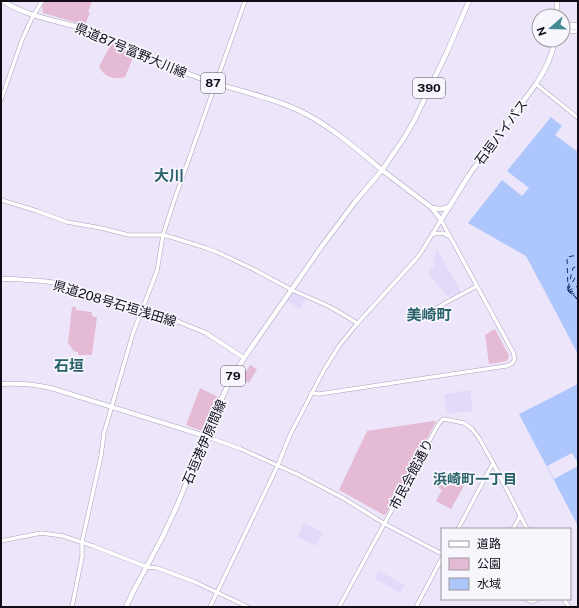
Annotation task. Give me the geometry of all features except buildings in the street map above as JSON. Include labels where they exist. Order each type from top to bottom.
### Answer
[{"type":"main road","name":"県道87号富野大川線","points":[[3,1],[12,7],[34,15],[92,32],[179,70],[216,84],[272,100],[306,114],[341,136],[382,170],[432,208],[441,220]]},
{"type":"main road","name":"390","points":[[382,170],[414,120],[447,52],[468,1]]},
{"type":"main road","name":"石垣バイパス","points":[[441,220],[469,175],[536,84],[549,62],[553,48]]},
{"type":"main road","name":"石垣港伊原間線","points":[[126,607],[176,508],[196,455],[227,387],[244,358],[326,240],[382,170]]},
{"type":"main road","points":[[432,208],[441,209],[449,207]]},
{"type":"main road","name":"県道208号石垣浅田線","points":[[1,279],[20,279],[58,283],[90,294],[123,308],[176,321],[206,333],[244,358]]},
{"type":"main road","points":[[1,384],[22,383],[42,386],[205,436]]},
{"type":"street","points":[[1,100],[22,40],[42,1]]},
{"type":"street","points":[[72,607],[82,558],[82,542],[101,456],[104,434],[133,333],[157,271],[163,235],[174,201],[245,1]]},
{"type":"street","points":[[536,84],[578,118]]},
{"type":"street","points":[[1,200],[74,224],[101,228],[129,235],[163,235],[217,252],[254,269],[292,290],[326,305],[358,323]]},
{"type":"street","points":[[210,607],[278,465],[290,435],[324,370],[339,346],[358,323],[416,259],[441,220]]},
{"type":"street","points":[[311,393],[319,394],[366,388],[512,364],[514,360],[513,352],[441,220]]},
{"type":"street","points":[[433,234],[443,233],[450,238]]},
{"type":"street","points":[[425,315],[477,286]]},
{"type":"street","name":"市民会館通り","points":[[340,607],[438,425],[444,418],[464,423],[472,429],[479,438],[493,463]]},
{"type":"street","points":[[205,436],[241,449],[299,475],[335,494],[385,524],[441,553]]},
{"type":"street","points":[[493,463],[526,528]]},
{"type":"street","points":[[459,528],[493,463]]},
{"type":"street","points":[[514,528],[520,516]]},
{"type":"street","points":[[1,541],[26,535],[46,533],[63,536],[147,567],[156,568],[171,573],[248,607]]},
{"type":"street","points":[[416,607],[441,560]]},
{"type":"shaded area","points":[[437,249],[461,292],[449,297],[428,273],[435,264],[433,260]]},
{"type":"shaded area","points":[[292,293],[306,298],[300,309],[287,301]]},
{"type":"shaded area","points":[[470,390],[473,411],[447,414],[444,394]]},
{"type":"shaded area","points":[[304,523],[323,532],[316,546],[297,537]]},
{"type":"shaded area","points":[[379,571],[405,585],[400,593],[375,579]]},
{"type":"green space","points":[[45,1],[92,1],[88,12],[90,13],[85,25],[43,13],[42,6]]},
{"type":"green space","points":[[114,44],[135,53],[125,77],[114,78],[107,76],[99,67],[110,46]]},
{"type":"green space","points":[[72,307],[76,307],[76,310],[92,312],[91,314],[93,317],[97,317],[92,355],[78,355],[78,352],[74,351],[68,343]]},
{"type":"green space","points":[[495,329],[509,356],[507,361],[489,364],[485,335]]},
{"type":"green space","points":[[250,365],[257,369],[249,383],[236,376],[240,369],[246,372]]},
{"type":"green space","points":[[200,388],[220,398],[211,418],[209,419],[209,423],[205,430],[202,431],[186,425]]},
{"type":"green space","points":[[433,421],[436,422],[386,514],[384,515],[339,490],[367,431]]},
{"type":"green space","points":[[445,473],[465,484],[451,509],[436,501],[442,490],[438,487]]},
{"type":"water","points":[[551,117],[562,126],[555,135],[578,152],[578,354],[526,256],[468,223],[502,180],[522,196],[529,188],[507,171]]},
{"type":"water","points":[[578,384],[578,526],[519,414]]},
{"type":"pier","points":[[572,453],[578,463],[578,466],[554,479],[547,466]]},
{"type":"ferry route","points":[[568,291],[567,257],[578,255]]},
{"type":"ferry route","points":[[568,288],[573,268],[578,266]]},
{"type":"ferry route","points":[[568,290],[578,275]]},
{"type":"ferry route","points":[[568,291],[578,286]]},
{"type":"ferry route","points":[[568,291],[578,300]]},
{"type":"ferry route","points":[[568,291],[578,292]]},
{"type":"ferry route","points":[[570,292],[578,296]]},
{"type":"ferry route","points":[[573,295],[578,299]]},
{"type":"district","name":"大川","points":[[169,176]]},
{"type":"district","name":"美崎町","points":[[429,315]]},
{"type":"district","name":"石垣","points":[[69,366]]},
{"type":"district","name":"浜崎町一丁目","points":[[475,479]]}]
